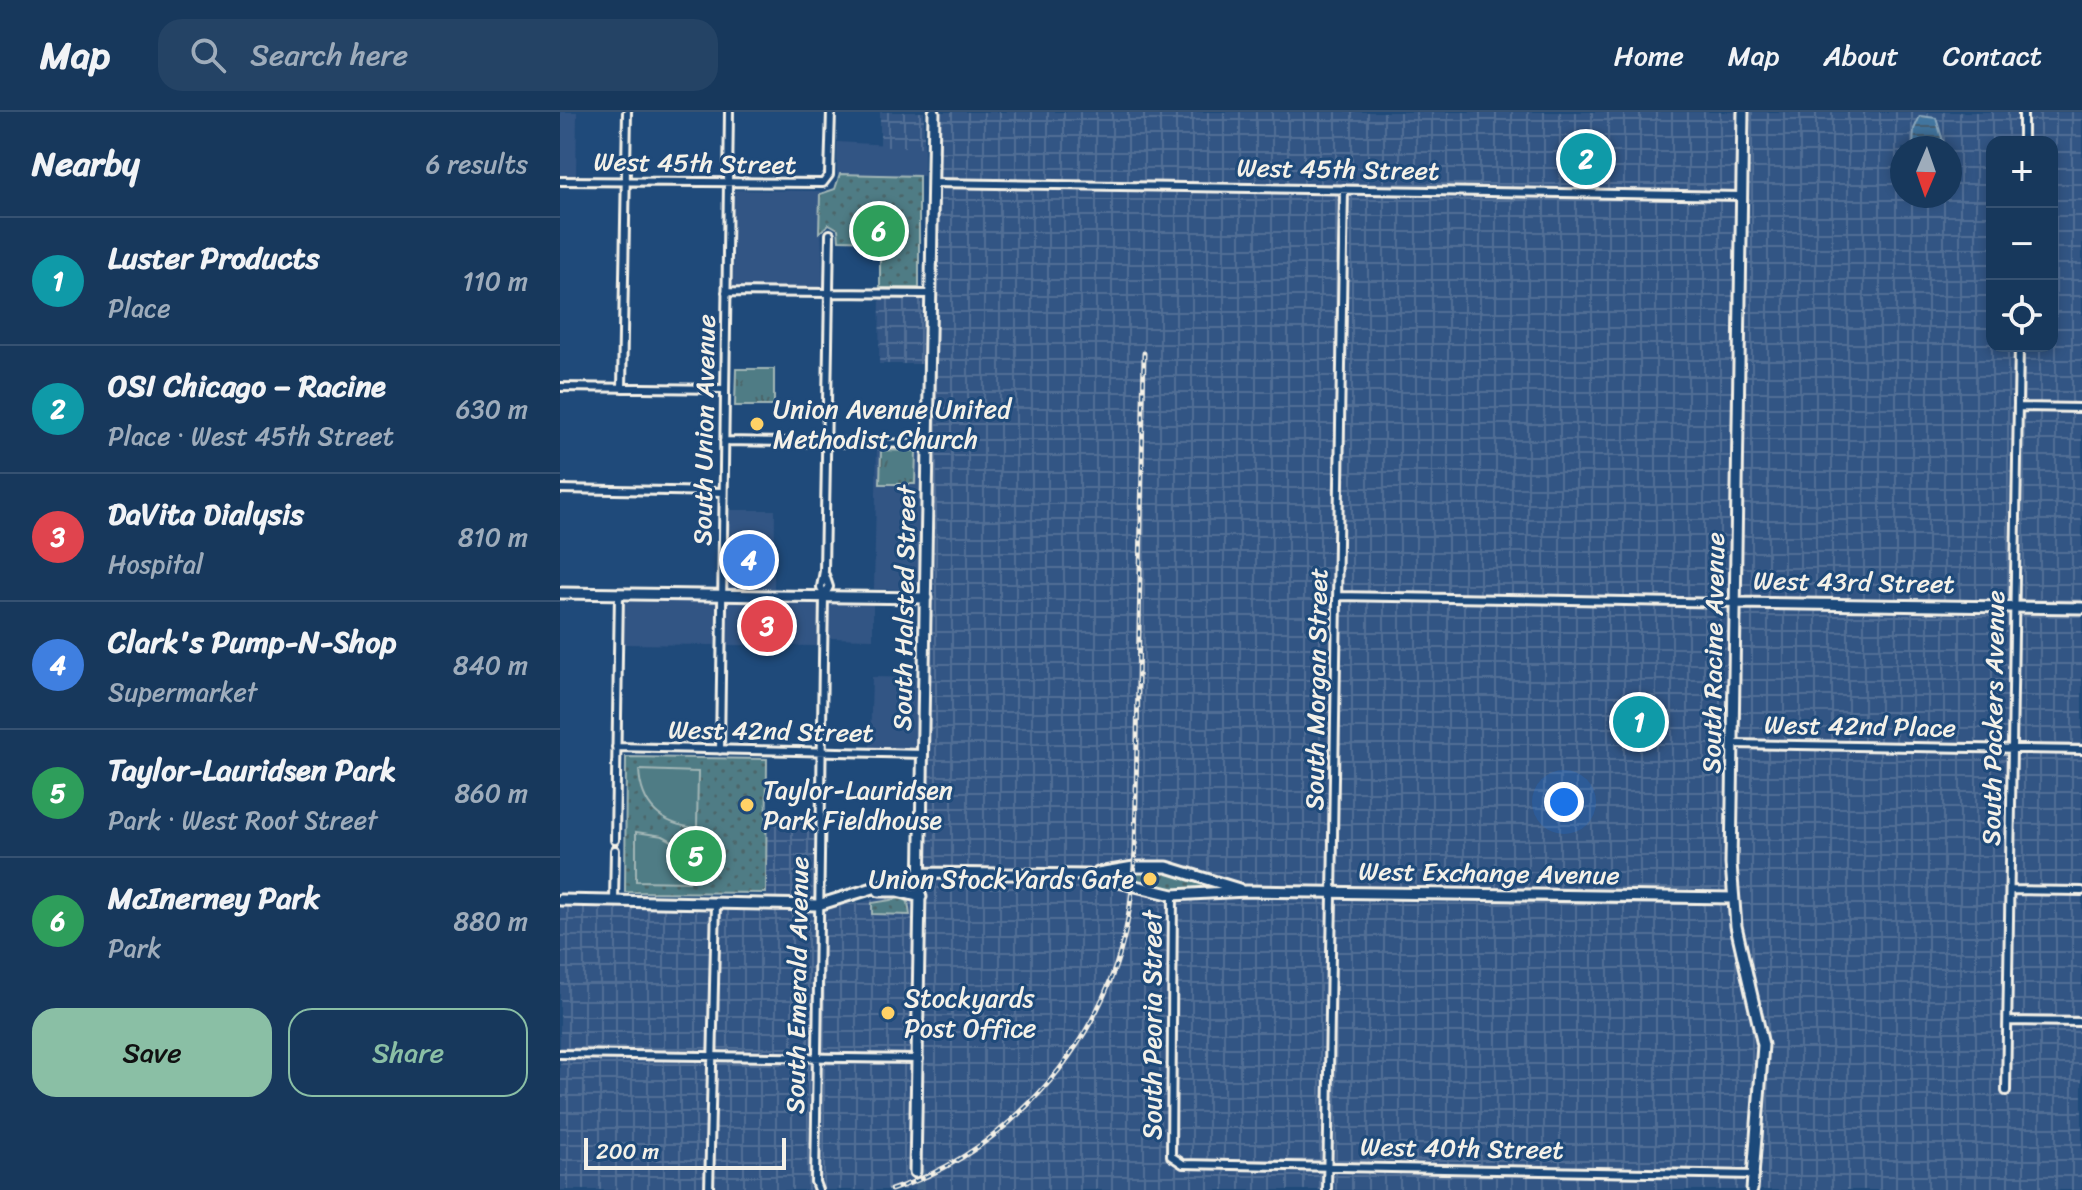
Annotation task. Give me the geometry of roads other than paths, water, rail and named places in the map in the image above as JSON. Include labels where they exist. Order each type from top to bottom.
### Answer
[{"type":"street","points":[[622,388],[627,112]]},
{"type":"street","name":"South Union Avenue","points":[[720,750],[729,112]]},
{"type":"street","name":"West 45th Street","points":[[560,181],[818,184],[827,179],[831,112]]},
{"type":"street","name":"South Halsted Street","points":[[918,1170],[934,112]]},
{"type":"street","name":"South Racine Avenue","points":[[1743,112],[1732,898],[1763,1045],[1752,1190]]},
{"type":"street","points":[[2023,112],[2023,136]]},
{"type":"street","name":"West 45th Street","points":[[933,183],[1742,196]]},
{"type":"street","name":"South Morgan Street","points":[[1327,1190],[1344,189]]},
{"type":"street","name":"South Emerald Avenue","points":[[818,1190],[815,1182],[816,1058],[824,596],[829,587],[824,571],[830,234]]},
{"type":"street","points":[[726,292],[931,294]]},
{"type":"street","name":"South Packers Avenue","points":[[2006,1091],[2019,352]]},
{"type":"street","points":[[560,387],[725,389]]},
{"type":"street","points":[[2018,407],[2082,408]]},
{"type":"street","points":[[724,441],[929,444]]},
{"type":"street","points":[[560,489],[723,492]]},
{"type":"street","points":[[560,593],[926,598]]},
{"type":"street","points":[[615,840],[619,593]]},
{"type":"street","name":"West 43rd Street","points":[[1337,596],[2082,608]]},
{"type":"street","name":"West 42nd Place","points":[[1734,744],[2082,750]]},
{"type":"street","name":"West 42nd Street","points":[[616,747],[924,754]]},
{"type":"street","points":[[614,901],[615,850]]},
{"type":"street","name":"West Exchange Avenue","points":[[867,892],[922,873],[1089,875],[1134,867],[1167,867],[1246,891]]},
{"type":"street","name":"West Exchange Avenue","points":[[1089,875],[1173,895],[1246,891],[1732,898]]},
{"type":"street","points":[[2011,890],[2082,891]]},
{"type":"street","points":[[560,900],[818,905],[867,892],[897,891],[921,897]]},
{"type":"street","name":"South Peoria Street","points":[[1171,1156],[1173,895]]},
{"type":"street","points":[[712,1190],[716,903]]},
{"type":"street","points":[[2008,1021],[2082,1022]]},
{"type":"street","points":[[560,1054],[919,1059]]},
{"type":"street","name":"West 40th Street","points":[[1171,1156],[1183,1164],[1755,1175]]},
{"type":"street","name":"South Emerald Avenue","points":[[811,1190],[815,1182]]},
{"type":"tunnel","points":[[920,1190],[921,1169]]},
{"type":"railway","points":[[891,1190],[929,1175],[965,1155],[999,1131],[1029,1103],[1081,1039],[1101,1003],[1116,965],[1130,908],[1135,850],[1144,353]]},
{"type":"place","name":"OSI Chicago – Racine","points":[[1586,159]]},
{"type":"place","name":"McInerney Park","points":[[879,231]]},
{"type":"place","name":"Union Avenue United Methodist Church","points":[[757,424]]},
{"type":"place","name":"Clark's Pump-N-Shop","points":[[749,560]]},
{"type":"place","name":"DaVita Dialysis","points":[[767,626]]},
{"type":"place","name":"Luster Products","points":[[1639,722]]},
{"type":"place","name":"Taylor-Lauridsen Park Fieldhouse","points":[[747,805]]},
{"type":"place","name":"Taylor-Lauridsen Park","points":[[696,856]]},
{"type":"place","name":"Union Stock Yards Gate","points":[[1150,879]]},
{"type":"place","name":"Stockyards Post Office","points":[[888,1013]]}]
